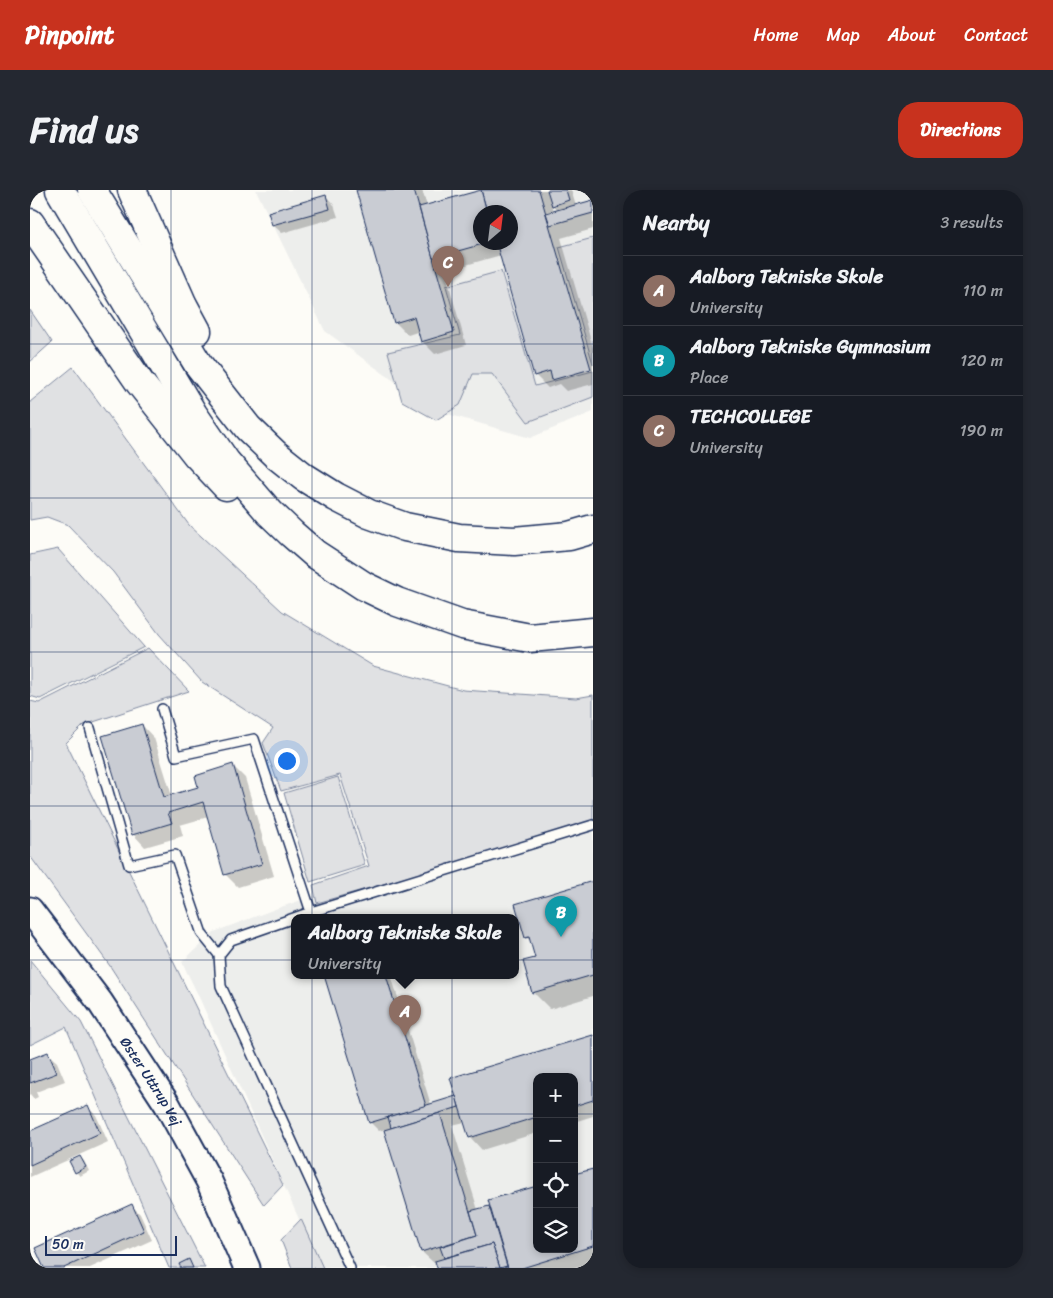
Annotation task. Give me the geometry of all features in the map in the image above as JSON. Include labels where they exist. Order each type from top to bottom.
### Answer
[{"type":"highway","points":[[60,190],[193,414],[226,462],[270,513],[315,554],[364,586],[397,602]]},
{"type":"highway","points":[[92,190],[198,364],[248,428],[275,454],[304,477],[336,497],[369,514],[405,527],[459,538],[514,542],[569,536],[593,529]]},
{"type":"highway","points":[[132,190],[182,303],[201,338],[231,384],[293,450],[316,469],[405,527]]},
{"type":"highway","points":[[30,223],[140,383],[197,455],[233,495],[273,532],[313,564],[356,587],[462,625],[530,638],[593,632]]},
{"type":"street","name":"Øster Uttrup Vej","points":[[30,910],[100,1002],[167,1104],[209,1181],[247,1268]]},
{"type":"lane","points":[[162,709],[176,756],[254,739],[311,912]]},
{"type":"lane","points":[[90,728],[129,864],[175,855],[202,934],[219,955],[221,986],[350,1268]]},
{"type":"lane","points":[[305,914],[593,825]]},
{"type":"lane","points":[[219,955],[231,940],[291,919]]},
{"type":"shaded area","points":[[256,190],[593,190],[593,412],[530,438],[434,410],[325,331]]},
{"type":"shaded area","points":[[593,238],[593,364],[559,247]]},
{"type":"shaded area","points":[[501,271],[535,386],[593,371],[593,397],[528,422],[492,374],[473,374],[460,405],[436,420],[402,401],[388,352],[460,335],[446,286]]},
{"type":"shaded area","points":[[30,310],[52,342],[30,362]]},
{"type":"shaded area","points":[[73,367],[189,525],[282,611],[373,666],[463,690],[576,698],[593,695],[593,824],[317,903],[313,885],[369,866],[340,775],[281,791],[263,743],[273,728],[202,682],[159,634],[113,572],[68,525],[47,517],[30,520],[30,402]]},
{"type":"shaded area","points":[[58,549],[144,647],[40,699],[30,696],[30,555]]},
{"type":"shaded area","points":[[148,648],[189,691],[84,725],[66,743],[283,1185],[264,1205],[110,966],[30,856],[30,701],[39,703]]},
{"type":"shaded area","points":[[338,777],[365,865],[310,882],[284,793]]},
{"type":"shaded area","points":[[593,801],[593,1268],[321,1268],[182,962],[214,932],[278,908]]},
{"type":"shaded area","points":[[30,960],[81,1022],[205,1268],[169,1268],[66,1027],[30,1045]]},
{"type":"shaded area","points":[[301,1219],[323,1268],[292,1268],[281,1240]]},
{"type":"building","points":[[356,190],[414,190],[454,332],[421,342],[414,317],[394,323]]},
{"type":"building","points":[[481,190],[539,190],[591,369],[552,380],[550,371],[534,376],[498,250],[518,250],[518,205],[485,205]]},
{"type":"building","points":[[481,190],[485,205],[473,205],[473,247],[433,258],[419,207]]},
{"type":"building","points":[[547,190],[566,190],[569,200],[552,206]]},
{"type":"building","points":[[326,195],[330,209],[272,225],[268,212]]},
{"type":"building","points":[[593,200],[593,213],[550,225],[546,213]]},
{"type":"building","points":[[142,724],[164,797],[198,787],[195,776],[233,764],[262,864],[224,875],[203,802],[168,813],[172,823],[132,835],[102,736]]},
{"type":"building","points":[[593,881],[593,975],[532,993],[523,961],[535,958],[529,937],[525,938],[515,904]]},
{"type":"building","points":[[325,979],[387,979],[426,1106],[369,1123]]},
{"type":"building","points":[[593,1035],[593,1100],[578,1105],[578,1073],[533,1073],[533,1118],[469,1138],[450,1078]]},
{"type":"building","points":[[48,1052],[57,1073],[30,1083],[30,1059]]},
{"type":"building","points":[[456,1096],[459,1107],[391,1128],[388,1117]]},
{"type":"building","points":[[88,1105],[100,1133],[30,1165],[30,1131]]},
{"type":"building","points":[[440,1113],[477,1235],[421,1252],[384,1130]]},
{"type":"building","points":[[80,1156],[86,1167],[75,1173],[69,1161]]},
{"type":"building","points":[[593,1169],[593,1246],[578,1251],[578,1208],[578,1173]]},
{"type":"building","points":[[533,1187],[533,1253],[570,1253],[522,1268],[508,1268],[488,1200]]},
{"type":"building","points":[[132,1204],[144,1231],[64,1268],[44,1268],[35,1248]]},
{"type":"building","points":[[489,1206],[507,1266],[500,1268],[492,1244],[444,1258],[440,1247],[477,1235],[470,1211]]},
{"type":"building","points":[[492,1244],[500,1268],[437,1268],[435,1261]]},
{"type":"building","points":[[189,1259],[193,1268],[181,1268],[179,1264]]},
{"type":"place","name":"TECHCOLLEGE","points":[[448,287]]},
{"type":"place","name":"Aalborg Tekniske Gymnasium","points":[[561,937]]},
{"type":"place","name":"Aalborg Tekniske Skole","points":[[405,1036]]}]
